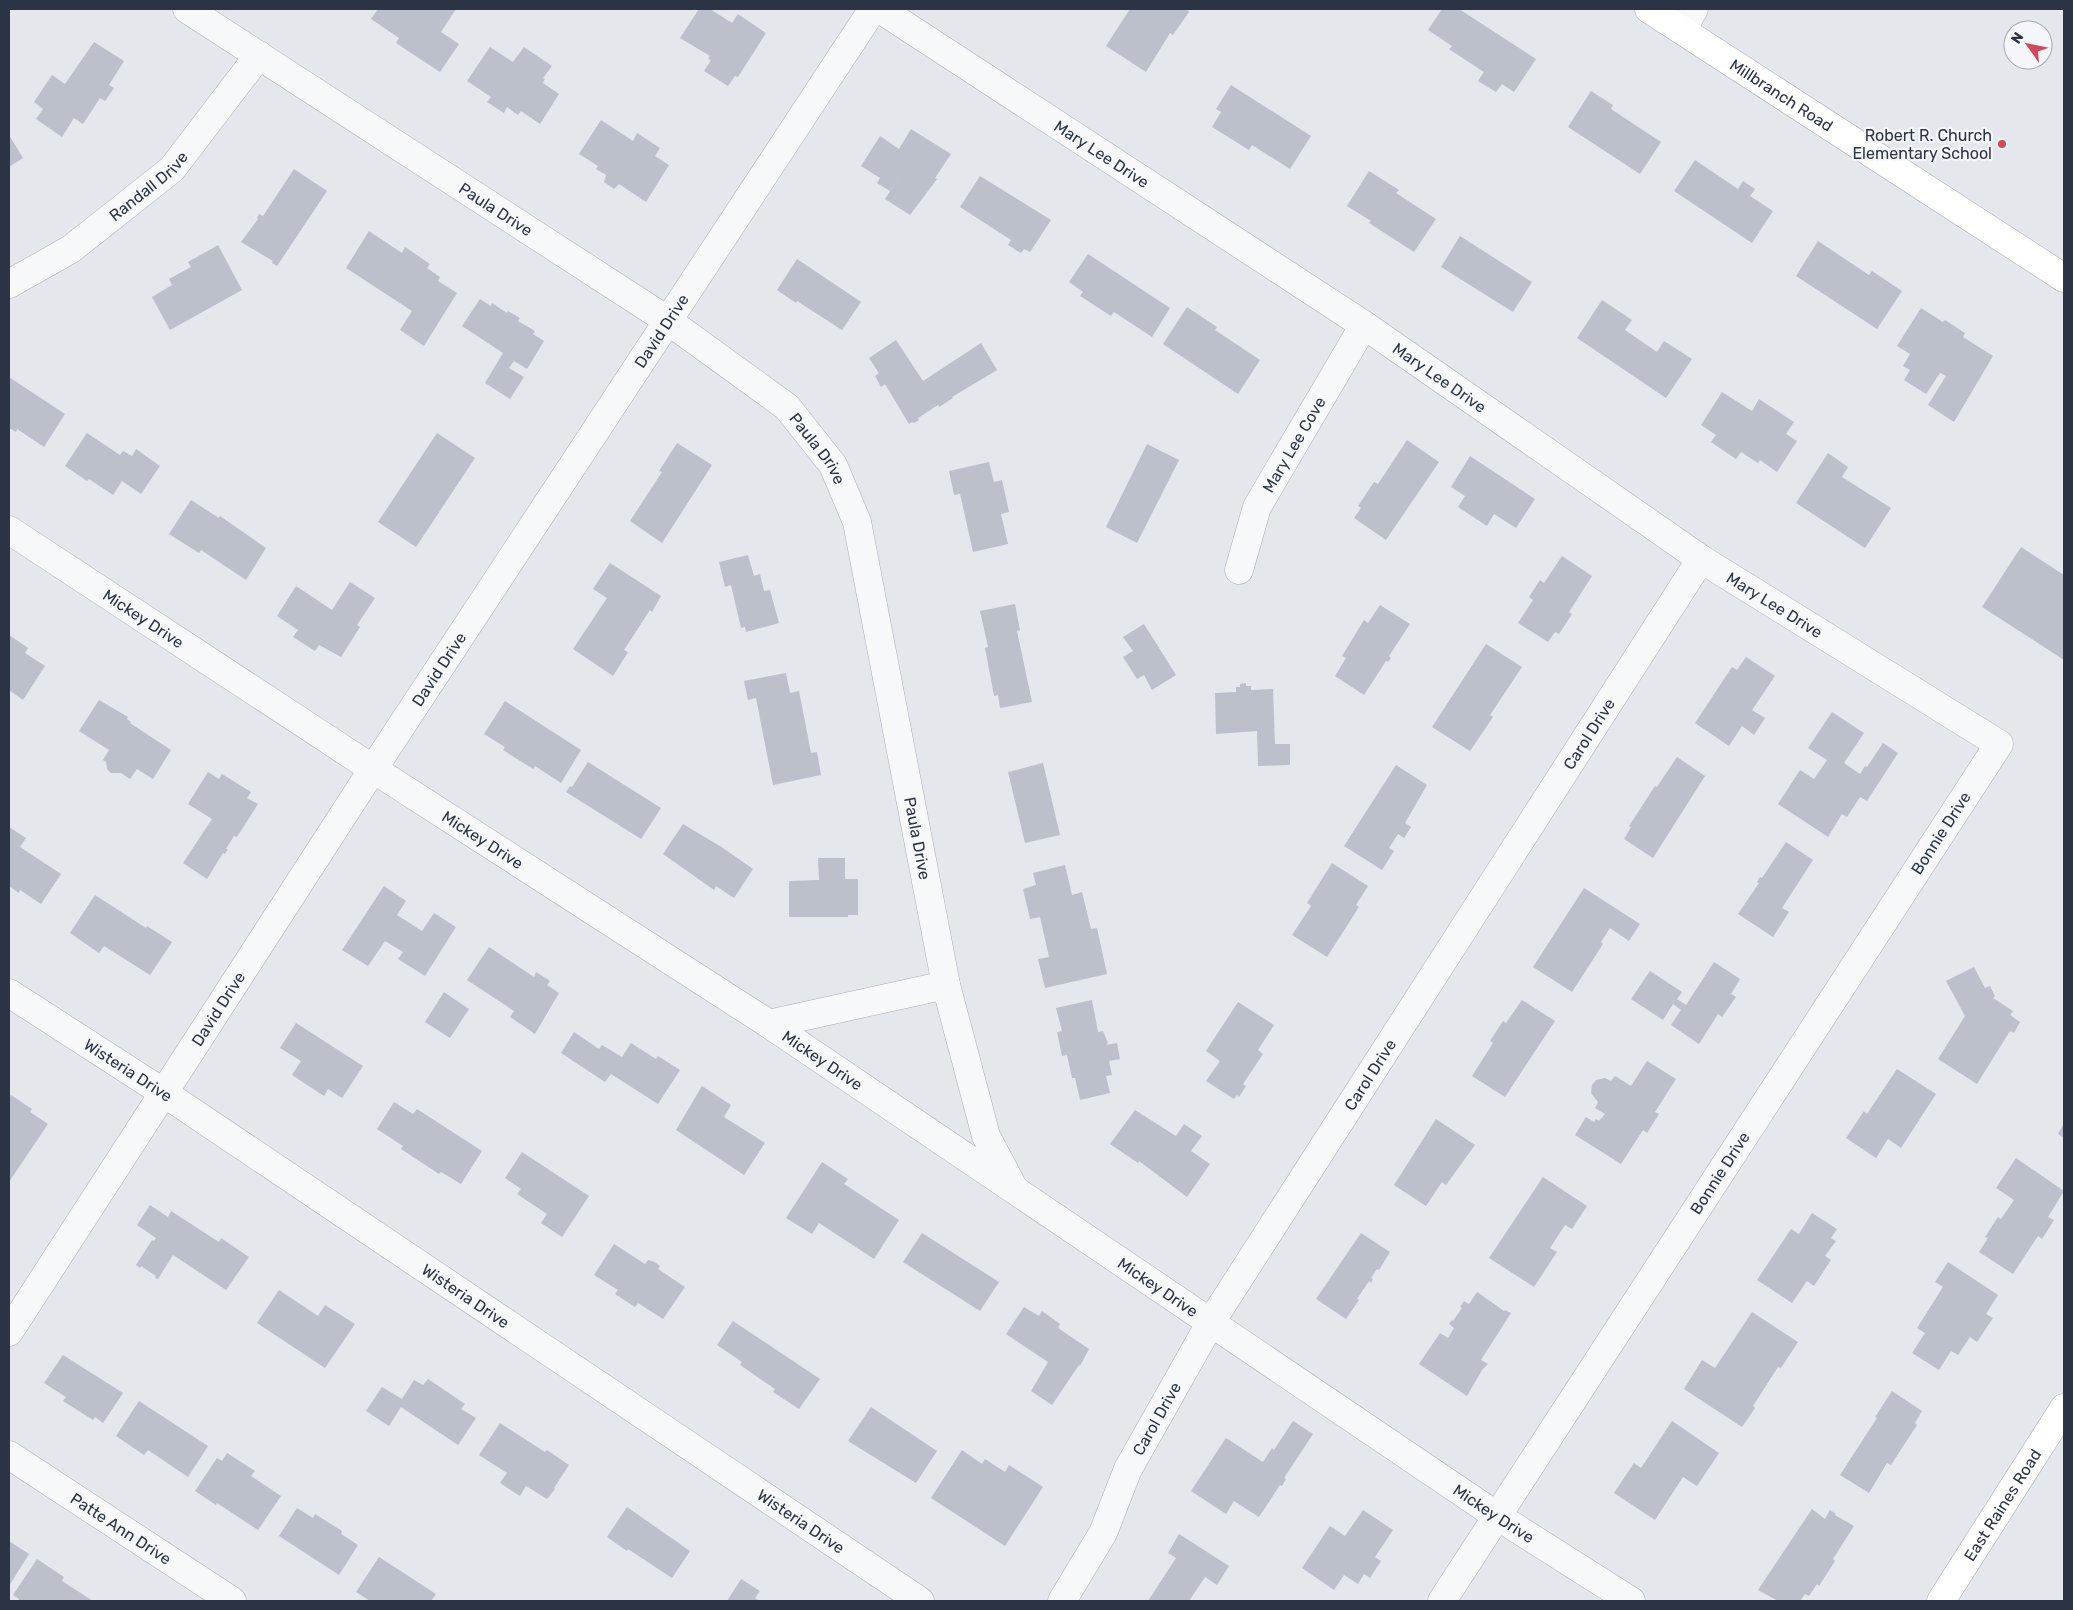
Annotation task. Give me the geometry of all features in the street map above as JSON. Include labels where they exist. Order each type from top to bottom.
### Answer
[{"type":"main road","name":"Millbranch Road","points":[[1649,9],[1688,19],[2064,278]]},
{"type":"main road","name":"East Raines Road","points":[[1940,1601],[2064,1408]]},
{"type":"street","name":"Paula Drive","points":[[187,9],[667,320],[787,406],[833,465],[857,522],[946,985],[986,1136],[1015,1191]]},
{"type":"street","name":"David Drive","points":[[9,1332],[373,769],[873,9]]},
{"type":"street","name":"Mary Lee Drive","points":[[880,9],[1364,325],[1701,559],[1999,744]]},
{"type":"street","name":"Randall Drive","points":[[9,284],[71,249],[172,169],[259,55]]},
{"type":"street","name":"Mary Lee Cove","points":[[1239,570],[1257,507],[1364,325]]},
{"type":"street","name":"Mickey Drive","points":[[9,530],[373,769],[769,1024],[1497,1516],[1631,1601]]},
{"type":"street","name":"Carol Drive","points":[[1062,1601],[1103,1533],[1128,1468],[1211,1322],[1701,559]]},
{"type":"street","name":"Bonnie Drive","points":[[1442,1601],[1999,744]]},
{"type":"street","points":[[769,1024],[946,985]]},
{"type":"street","name":"Wisteria Drive","points":[[9,993],[164,1094],[920,1601]]},
{"type":"street","name":"Patte Ann Drive","points":[[9,1455],[232,1601]]},
{"type":"building","points":[[378,9],[456,9],[441,32],[459,44],[440,72],[396,43],[399,38],[371,19]]},
{"type":"building","points":[[699,9],[710,9],[732,23],[738,14],[766,33],[738,77],[735,76],[728,86],[704,71],[711,60],[708,59],[710,56],[680,38]]},
{"type":"building","points":[[1130,9],[1187,9],[1189,12],[1173,35],[1170,33],[1146,72],[1106,46]]},
{"type":"building","points":[[1442,9],[1459,9],[1536,59],[1514,92],[1502,84],[1496,92],[1478,81],[1484,72],[1449,49],[1452,46],[1428,30]]},
{"type":"building","points":[[94,42],[124,61],[109,85],[114,88],[105,101],[100,98],[83,124],[74,118],[62,137],[36,119],[43,109],[34,102],[52,75],[65,84]]},
{"type":"building","points":[[490,47],[513,62],[524,47],[552,66],[543,78],[545,79],[543,83],[559,94],[540,124],[521,111],[518,115],[507,107],[504,113],[487,102],[491,97],[467,81]]},
{"type":"building","points":[[1231,85],[1311,136],[1290,169],[1252,145],[1249,150],[1212,127],[1221,112],[1216,109]]},
{"type":"building","points":[[1591,91],[1613,105],[1611,109],[1661,142],[1640,174],[1568,127]]},
{"type":"building","points":[[601,120],[633,141],[637,133],[660,148],[655,156],[669,165],[646,202],[619,184],[614,189],[604,182],[606,175],[596,169],[598,166],[579,154]]},
{"type":"building","points":[[911,129],[951,154],[935,178],[937,179],[910,215],[885,199],[902,173],[890,191],[877,183],[880,178],[861,166],[880,136],[899,149]]},
{"type":"building","points":[[9,135],[23,158],[9,167]]},
{"type":"building","points":[[1695,160],[1738,189],[1743,181],[1755,189],[1750,196],[1773,211],[1752,243],[1674,191]]},
{"type":"building","points":[[294,169],[327,191],[277,266],[272,263],[273,261],[241,242],[258,219],[259,214],[263,216]]},
{"type":"building","points":[[1369,171],[1399,190],[1396,193],[1436,219],[1414,252],[1369,223],[1371,221],[1347,206]]},
{"type":"building","points":[[980,176],[1051,220],[1030,252],[1024,249],[1021,253],[1008,245],[1011,240],[960,207]]},
{"type":"building","points":[[369,231],[402,253],[405,247],[430,264],[427,268],[440,277],[438,281],[457,293],[424,346],[400,330],[412,311],[346,268]]},
{"type":"building","points":[[1460,236],[1532,282],[1513,312],[1441,267]]},
{"type":"building","points":[[1818,241],[1869,275],[1872,271],[1902,291],[1877,329],[1796,276]]},
{"type":"building","points":[[218,245],[242,290],[170,330],[152,297],[172,285],[169,279],[191,267],[188,262]]},
{"type":"building","points":[[1088,254],[1170,308],[1152,337],[1114,312],[1111,316],[1080,296],[1083,292],[1069,282]]},
{"type":"building","points":[[797,259],[861,302],[842,330],[777,290]]},
{"type":"building","points":[[480,299],[491,306],[492,303],[507,313],[508,311],[520,318],[518,321],[535,331],[533,334],[544,341],[527,369],[514,361],[509,368],[524,377],[510,399],[485,383],[503,353],[462,326]]},
{"type":"building","points":[[1602,300],[1632,320],[1625,330],[1657,352],[1664,341],[1692,359],[1666,398],[1577,338]]},
{"type":"building","points":[[1187,307],[1217,327],[1215,330],[1260,360],[1238,394],[1163,344]]},
{"type":"building","points":[[1921,308],[1965,333],[1963,337],[1993,356],[1954,422],[1928,405],[1946,376],[1940,373],[1926,394],[1904,380],[1910,370],[1903,366],[1910,354],[1897,346]]},
{"type":"building","points":[[896,340],[923,381],[981,343],[997,370],[939,407],[938,405],[918,418],[919,420],[909,424],[885,384],[881,387],[875,376],[879,373],[869,358]]},
{"type":"building","points":[[9,377],[65,414],[44,447],[17,429],[16,432],[9,428]]},
{"type":"building","points":[[1722,392],[1752,411],[1759,399],[1794,422],[1786,434],[1797,441],[1777,472],[1760,460],[1758,463],[1741,452],[1736,459],[1711,442],[1716,435],[1701,425]]},
{"type":"building","points":[[87,433],[120,455],[123,451],[132,456],[136,449],[160,466],[141,494],[122,481],[113,495],[65,466]]},
{"type":"building","points":[[437,433],[475,458],[416,547],[378,522]]},
{"type":"building","points":[[1407,440],[1439,462],[1386,540],[1354,518],[1361,508],[1358,506],[1374,482],[1378,484]]},
{"type":"building","points":[[677,443],[712,465],[662,543],[630,521],[662,472],[659,471]]},
{"type":"building","points":[[1147,444],[1179,460],[1137,543],[1106,527]]},
{"type":"building","points":[[1828,453],[1848,467],[1842,477],[1891,508],[1865,548],[1796,503]]},
{"type":"building","points":[[1470,456],[1535,499],[1516,528],[1494,514],[1487,526],[1458,507],[1465,496],[1451,487]]},
{"type":"building","points":[[989,462],[994,482],[1002,480],[1009,512],[1001,514],[1008,544],[973,552],[960,494],[954,495],[949,471]]},
{"type":"building","points":[[191,500],[219,518],[220,516],[266,548],[246,580],[201,550],[199,553],[169,534]]},
{"type":"building","points":[[2021,547],[2064,575],[2064,660],[1982,607]]},
{"type":"building","points":[[748,555],[754,576],[760,574],[764,591],[770,590],[779,623],[746,632],[745,627],[741,628],[731,585],[725,587],[719,562]]},
{"type":"building","points":[[1562,556],[1592,576],[1569,612],[1572,614],[1559,634],[1555,632],[1548,642],[1518,623],[1533,600],[1529,597],[1540,580],[1544,583]]},
{"type":"building","points":[[610,563],[661,596],[652,612],[650,610],[624,650],[628,652],[613,676],[573,649],[607,598],[593,589]]},
{"type":"building","points":[[350,582],[375,598],[357,625],[360,627],[341,657],[319,645],[315,651],[293,637],[298,630],[277,616],[296,586],[332,610]]},
{"type":"building","points":[[1015,604],[1020,630],[1017,631],[1032,702],[1000,708],[998,695],[994,696],[985,648],[988,647],[980,611]]},
{"type":"building","points":[[1380,605],[1410,624],[1389,656],[1391,658],[1388,662],[1386,661],[1364,695],[1335,676],[1346,658],[1342,656],[1364,620],[1368,623]]},
{"type":"building","points":[[1144,624],[1176,675],[1152,690],[1144,675],[1137,679],[1123,657],[1133,651],[1123,637]]},
{"type":"building","points":[[9,635],[28,648],[25,653],[45,666],[23,700],[9,690]]},
{"type":"building","points":[[1486,644],[1522,667],[1490,715],[1493,717],[1470,751],[1432,727]]},
{"type":"building","points":[[1746,657],[1775,676],[1752,710],[1765,718],[1754,735],[1742,726],[1729,746],[1695,723],[1732,667],[1737,670]]},
{"type":"building","points":[[786,673],[790,693],[799,691],[811,753],[817,752],[821,775],[773,785],[756,698],[748,700],[744,681]]},
{"type":"building","points":[[1246,683],[1246,686],[1251,686],[1251,690],[1273,689],[1275,744],[1290,744],[1290,765],[1258,766],[1257,731],[1216,734],[1215,693],[1236,692],[1236,687]]},
{"type":"building","points":[[99,700],[128,717],[127,719],[130,723],[171,750],[153,779],[137,769],[130,779],[121,773],[111,773],[107,769],[106,762],[103,760],[109,750],[79,731]]},
{"type":"building","points":[[505,701],[581,750],[561,783],[535,766],[533,769],[503,750],[505,747],[484,734]]},
{"type":"building","points":[[1832,712],[1864,733],[1844,763],[1860,774],[1883,743],[1898,753],[1867,801],[1860,797],[1847,817],[1842,814],[1828,837],[1778,804],[1800,770],[1814,779],[1827,760],[1808,748]]},
{"type":"building","points":[[1677,757],[1705,776],[1653,858],[1624,839],[1631,827],[1629,826]]},
{"type":"building","points":[[588,762],[661,808],[641,839],[566,792],[570,786],[572,787]]},
{"type":"building","points":[[1043,763],[1060,835],[1025,843],[1008,772]]},
{"type":"building","points":[[1396,765],[1427,785],[1405,823],[1411,827],[1404,838],[1398,834],[1389,848],[1394,851],[1382,870],[1344,846]]},
{"type":"building","points":[[208,772],[219,779],[222,774],[251,792],[247,798],[258,804],[237,837],[234,836],[225,854],[223,853],[207,879],[183,863],[212,819],[188,804]]},
{"type":"building","points":[[683,824],[753,869],[734,898],[716,886],[714,890],[663,854]]},
{"type":"building","points":[[9,827],[26,838],[20,847],[61,874],[41,904],[20,890],[19,893],[9,886]]},
{"type":"building","points":[[1786,842],[1813,860],[1782,908],[1789,912],[1773,937],[1738,914],[1759,883],[1757,882],[1760,877],[1762,878]]},
{"type":"building","points":[[818,858],[845,858],[845,879],[858,879],[858,915],[848,915],[848,917],[789,917],[789,881],[819,880]]},
{"type":"building","points":[[1332,863],[1368,886],[1356,905],[1359,907],[1327,957],[1292,935],[1311,906],[1307,903]]},
{"type":"building","points":[[1065,865],[1072,895],[1082,892],[1091,929],[1097,928],[1107,974],[1045,988],[1038,959],[1049,957],[1040,917],[1030,919],[1023,889],[1036,885],[1033,873]]},
{"type":"building","points":[[384,886],[406,901],[397,915],[422,931],[434,913],[456,927],[425,976],[398,959],[403,952],[385,941],[368,966],[342,950]]},
{"type":"building","points":[[1584,888],[1640,924],[1629,941],[1610,928],[1601,942],[1603,944],[1572,992],[1533,967]]},
{"type":"building","points":[[95,895],[146,928],[147,926],[172,942],[150,975],[104,946],[99,953],[70,933]]},
{"type":"building","points":[[489,947],[534,977],[536,972],[550,981],[547,985],[559,993],[535,1034],[510,1017],[514,1011],[467,980]]},
{"type":"building","points":[[1714,962],[1740,979],[1731,994],[1736,997],[1722,1017],[1718,1014],[1699,1044],[1671,1025],[1681,1010],[1673,1004],[1663,1020],[1631,999],[1650,971],[1682,992],[1677,999],[1686,1005]]},
{"type":"building","points":[[1974,967],[1985,988],[1990,986],[1995,996],[1993,998],[2013,1011],[2010,1015],[2020,1022],[2014,1033],[2010,1031],[1977,1084],[1938,1059],[1965,1016],[1946,981]]},
{"type":"building","points":[[444,992],[469,1009],[450,1038],[425,1022]]},
{"type":"building","points":[[1092,1000],[1098,1032],[1103,1031],[1108,1043],[1106,1045],[1117,1043],[1120,1059],[1109,1061],[1112,1075],[1106,1076],[1110,1093],[1080,1100],[1075,1078],[1072,1078],[1067,1055],[1062,1056],[1057,1032],[1062,1031],[1056,1008]]},
{"type":"building","points":[[1522,1000],[1555,1021],[1505,1097],[1472,1076],[1493,1043],[1490,1041],[1503,1021],[1506,1023]]},
{"type":"building","points":[[1238,1002],[1274,1025],[1258,1050],[1263,1054],[1243,1084],[1246,1086],[1239,1097],[1237,1095],[1234,1099],[1206,1081],[1220,1061],[1206,1051]]},
{"type":"building","points":[[296,1023],[363,1066],[342,1098],[328,1089],[324,1096],[292,1075],[301,1061],[280,1048]]},
{"type":"building","points":[[574,1032],[599,1049],[602,1045],[622,1057],[631,1043],[656,1059],[658,1056],[680,1070],[658,1104],[611,1074],[605,1082],[561,1053]]},
{"type":"building","points":[[1647,1061],[1676,1079],[1655,1112],[1659,1114],[1647,1133],[1643,1130],[1621,1164],[1575,1135],[1586,1117],[1594,1122],[1596,1119],[1599,1121],[1605,1114],[1595,1108],[1598,1102],[1591,1093],[1592,1085],[1596,1080],[1605,1078],[1611,1081],[1615,1076],[1631,1086]]},
{"type":"building","points":[[1897,1069],[1936,1094],[1901,1148],[1888,1139],[1876,1158],[1846,1138],[1864,1111],[1867,1114]]},
{"type":"building","points":[[702,1086],[731,1105],[724,1117],[765,1143],[744,1175],[676,1130]]},
{"type":"building","points":[[11,1095],[32,1109],[30,1112],[48,1124],[9,1182],[9,1099]]},
{"type":"building","points":[[394,1102],[413,1114],[417,1109],[482,1151],[461,1184],[441,1172],[439,1174],[401,1149],[403,1146],[377,1129]]},
{"type":"building","points":[[1135,1110],[1176,1136],[1184,1124],[1202,1136],[1191,1151],[1210,1164],[1187,1197],[1139,1161],[1138,1163],[1110,1144]]},
{"type":"building","points":[[1436,1119],[1475,1145],[1446,1185],[1442,1182],[1426,1206],[1394,1185]]},
{"type":"building","points":[[2064,1123],[2064,1138],[2058,1134]]},
{"type":"building","points":[[522,1152],[589,1196],[562,1237],[541,1223],[547,1214],[517,1194],[521,1189],[505,1178]]},
{"type":"building","points":[[2016,1158],[2064,1191],[2048,1217],[2054,1220],[2042,1239],[2038,1236],[2013,1274],[1979,1252],[1988,1238],[1985,1237],[1998,1217],[2001,1219],[2014,1200],[1996,1188]]},
{"type":"building","points":[[822,1162],[848,1179],[844,1184],[899,1220],[874,1259],[819,1223],[812,1234],[786,1218]]},
{"type":"building","points":[[1543,1177],[1587,1206],[1572,1229],[1565,1225],[1550,1248],[1557,1252],[1534,1287],[1489,1258]]},
{"type":"building","points":[[150,1205],[168,1217],[171,1211],[219,1242],[221,1238],[249,1257],[226,1290],[173,1255],[158,1279],[141,1266],[140,1268],[136,1265],[152,1240],[154,1241],[156,1238],[137,1225]]},
{"type":"building","points":[[1812,1213],[1837,1229],[1831,1238],[1836,1241],[1825,1256],[1831,1260],[1814,1286],[1807,1281],[1792,1303],[1757,1280],[1791,1229],[1799,1234]]},
{"type":"building","points":[[922,1233],[999,1282],[980,1311],[903,1262]]},
{"type":"building","points":[[1361,1233],[1390,1252],[1379,1270],[1377,1269],[1371,1278],[1373,1279],[1371,1283],[1369,1281],[1357,1299],[1359,1300],[1346,1319],[1316,1299]]},
{"type":"building","points":[[614,1244],[645,1264],[648,1260],[655,1262],[660,1266],[658,1269],[685,1287],[663,1319],[638,1303],[635,1307],[615,1294],[618,1290],[594,1275]]},
{"type":"building","points":[[1948,1262],[1998,1295],[1986,1314],[1993,1318],[1977,1342],[1970,1337],[1958,1355],[1951,1351],[1939,1370],[1912,1353],[1925,1333],[1917,1328],[1943,1287],[1935,1282]]},
{"type":"building","points":[[279,1290],[318,1316],[325,1305],[355,1324],[325,1368],[257,1323]]},
{"type":"building","points":[[1477,1292],[1504,1311],[1511,1313],[1481,1360],[1488,1364],[1482,1370],[1467,1396],[1419,1364],[1440,1333],[1448,1338],[1454,1328],[1449,1324],[1462,1308],[1460,1307],[1464,1301],[1469,1304]]},
{"type":"building","points":[[1024,1307],[1039,1316],[1042,1311],[1060,1324],[1058,1328],[1089,1349],[1080,1366],[1052,1405],[1031,1391],[1048,1362],[1006,1334]]},
{"type":"building","points":[[1752,1312],[1798,1342],[1781,1368],[1778,1367],[1742,1427],[1684,1389],[1702,1360],[1715,1368]]},
{"type":"building","points":[[733,1321],[820,1379],[799,1409],[773,1392],[775,1389],[740,1365],[742,1362],[717,1345]]},
{"type":"building","points":[[63,1355],[123,1393],[103,1423],[95,1417],[93,1420],[63,1401],[66,1397],[44,1383]]},
{"type":"building","points":[[428,1379],[465,1404],[461,1409],[476,1418],[458,1445],[401,1407],[389,1426],[366,1411],[382,1387],[402,1399],[414,1380],[423,1385]]},
{"type":"building","points":[[1892,1391],[1922,1411],[1915,1423],[1917,1425],[1891,1465],[1887,1463],[1869,1493],[1840,1475]]},
{"type":"building","points":[[139,1401],[208,1446],[188,1477],[148,1450],[144,1455],[116,1436]]},
{"type":"building","points":[[871,1407],[937,1451],[916,1483],[848,1441]]},
{"type":"building","points":[[1293,1421],[1313,1434],[1284,1478],[1286,1479],[1282,1486],[1280,1485],[1259,1517],[1234,1501],[1226,1514],[1191,1491],[1226,1438],[1263,1462],[1272,1448],[1274,1450]]},
{"type":"building","points":[[1672,1421],[1719,1453],[1697,1486],[1683,1477],[1655,1520],[1614,1493],[1634,1463],[1641,1468]]},
{"type":"building","points":[[500,1423],[569,1465],[547,1499],[526,1486],[520,1496],[500,1483],[507,1473],[479,1455]]},
{"type":"building","points":[[962,1450],[982,1464],[985,1459],[1005,1472],[1009,1465],[1043,1487],[1005,1546],[931,1498]]},
{"type":"building","points":[[227,1453],[255,1471],[251,1476],[281,1496],[258,1530],[195,1491],[217,1458],[222,1461]]},
{"type":"building","points":[[627,1507],[690,1551],[672,1578],[607,1537]]},
{"type":"building","points":[[297,1508],[313,1518],[315,1514],[342,1531],[341,1534],[358,1545],[339,1575],[279,1536]]},
{"type":"building","points":[[1812,1509],[1825,1519],[1830,1510],[1854,1526],[1833,1559],[1835,1561],[1819,1586],[1817,1584],[1809,1596],[1805,1594],[1800,1601],[1778,1601],[1758,1590]]},
{"type":"building","points":[[1363,1510],[1393,1530],[1375,1557],[1381,1561],[1370,1578],[1364,1574],[1358,1584],[1344,1575],[1334,1590],[1302,1568],[1330,1526],[1345,1536]]},
{"type":"building","points":[[1179,1534],[1229,1566],[1217,1585],[1205,1577],[1189,1601],[1148,1601],[1176,1558],[1168,1553]]},
{"type":"building","points":[[9,1541],[29,1554],[9,1586]]},
{"type":"building","points":[[379,1557],[436,1594],[431,1601],[370,1601],[356,1592]]},
{"type":"building","points":[[37,1559],[64,1577],[62,1581],[93,1601],[18,1601],[19,1599],[13,1595]]},
{"type":"building","points":[[741,1579],[760,1591],[755,1598],[760,1601],[727,1601]]},
{"type":"place","name":"Robert R. Church Elementary School","points":[[2002,144]]}]
